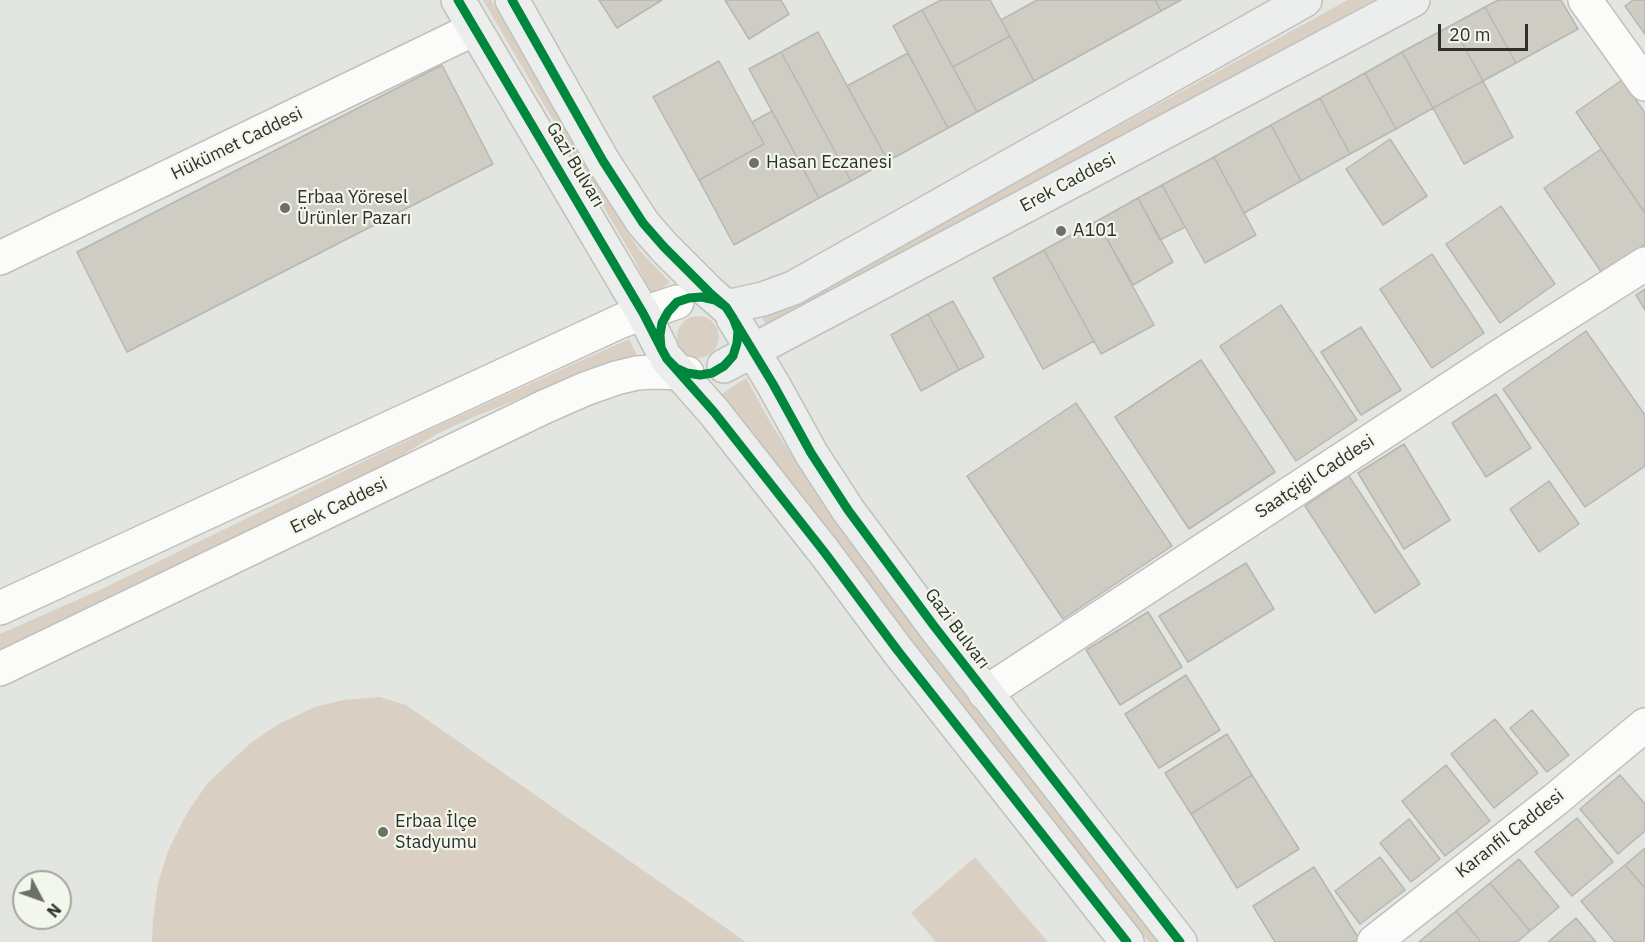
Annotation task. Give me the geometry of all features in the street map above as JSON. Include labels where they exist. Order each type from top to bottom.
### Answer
[{"type":"main road","name":"Gazi Bulvarı","points":[[458,0],[674,363],[825,553],[898,651],[1127,942]]},
{"type":"main road","name":"Gazi Bulvarı","points":[[512,0],[603,161],[643,223],[730,313],[811,453],[848,510],[934,626],[1180,942]]},
{"type":"main road","points":[[730,313],[754,301],[793,288],[1305,0]]},
{"type":"main road","name":"Erek Caddesi","points":[[724,366],[1413,0]]},
{"type":"main road","points":[[702,297],[715,300],[730,313],[738,331],[737,343],[733,356],[724,366],[712,373],[700,375],[674,363],[660,335],[662,323],[677,302],[702,297]]},
{"type":"street","points":[[1585,0],[1645,84]]},
{"type":"street","name":"Hükümet Caddesi","points":[[0,258],[474,29]]},
{"type":"street","name":"Saatçigil Caddesi","points":[[986,693],[1500,356],[1645,264]]},
{"type":"street","points":[[0,608],[621,321],[677,302]]},
{"type":"street","name":"Erek Caddesi","points":[[0,669],[554,402],[616,378],[652,372],[674,363]]},
{"type":"street","name":"Karanfil Caddesi","points":[[1374,942],[1556,799],[1645,725]]},
{"type":"shaded area","points":[[483,0],[491,0],[631,238],[641,252],[670,282],[653,296],[633,257]]},
{"type":"shaded area","points":[[1348,0],[1374,0],[797,313],[769,331],[761,315],[793,305]]},
{"type":"shaded area","points":[[698,316],[706,317],[713,322],[718,329],[718,345],[713,352],[706,357],[698,358],[690,357],[683,352],[678,345],[677,337],[678,329],[683,322],[690,317]]},
{"type":"shaded area","points":[[629,339],[639,359],[608,363],[469,419],[437,434],[381,468],[75,617],[0,650],[0,634],[102,589],[422,433]]},
{"type":"shaded area","points":[[746,378],[770,422],[842,532],[941,664],[1160,942],[1149,942],[934,672],[722,394]]},
{"type":"shaded area","name":"Erbaa İlçe Stadyumu","points":[[380,697],[406,705],[746,942],[152,942],[158,883],[168,851],[187,813],[207,784],[252,742],[279,724],[315,707],[344,700]]},
{"type":"shaded area","points":[[975,857],[1048,942],[936,942],[911,913]]},
{"type":"building","points":[[599,0],[662,0],[617,28]]},
{"type":"building","points":[[725,0],[781,0],[789,14],[749,39]]},
{"type":"building","points":[[941,0],[990,0],[1010,36],[953,67],[922,10]]},
{"type":"building","points":[[1037,0],[1155,0],[1161,11],[1034,81],[1001,20]]},
{"type":"building","points":[[1155,0],[1181,0],[1161,11]]},
{"type":"building","points":[[1498,0],[1561,0],[1578,29],[1516,63],[1485,7]]},
{"type":"building","points":[[1633,0],[1645,0],[1645,34],[1625,6]]},
{"type":"building","points":[[1485,7],[1516,63],[1483,81],[1452,25]]},
{"type":"building","points":[[922,10],[977,112],[948,128],[893,26]]},
{"type":"building","points":[[1452,25],[1483,81],[1433,108],[1402,52]]},
{"type":"building","points":[[818,32],[888,161],[851,181],[781,52]]},
{"type":"building","points":[[1010,36],[1034,81],[977,112],[953,67]]},
{"type":"building","points":[[781,52],[851,181],[819,198],[749,69]]},
{"type":"building","points":[[1402,52],[1433,108],[1396,129],[1365,73]]},
{"type":"building","points":[[908,53],[948,128],[888,161],[847,86]]},
{"type":"building","points":[[719,61],[764,144],[699,180],[653,97]]},
{"type":"building","name":"Erbaa Yöresel Ürünler Pazarı","points":[[442,65],[493,164],[127,352],[77,252]]},
{"type":"building","points":[[1365,73],[1396,129],[1350,154],[1320,98]]},
{"type":"building","points":[[1622,80],[1645,113],[1645,213],[1576,112]]},
{"type":"building","points":[[1483,81],[1513,137],[1464,164],[1433,108]]},
{"type":"building","points":[[1320,98],[1350,154],[1301,181],[1271,125]]},
{"type":"building","points":[[772,111],[819,198],[734,245],[699,180],[764,144],[752,122]]},
{"type":"building","points":[[1271,125],[1301,181],[1244,213],[1214,157]]},
{"type":"building","points":[[1390,139],[1427,196],[1383,225],[1346,169]]},
{"type":"building","points":[[1601,149],[1645,213],[1645,244],[1602,273],[1544,188]]},
{"type":"building","points":[[1214,157],[1256,235],[1205,263],[1162,185]]},
{"type":"building","points":[[1162,185],[1185,227],[1160,240],[1138,198]]},
{"type":"building","points":[[1138,198],[1173,262],[1133,285],[1097,221]]},
{"type":"building","points":[[1501,206],[1555,284],[1500,323],[1446,244]]},
{"type":"building","points":[[1097,221],[1154,325],[1101,354],[1044,250]]},
{"type":"building","points":[[1044,250],[1094,341],[1043,369],[993,278]]},
{"type":"building","points":[[1432,254],[1484,333],[1432,368],[1380,289]]},
{"type":"building","points":[[1645,289],[1645,310],[1636,295]]},
{"type":"building","points":[[953,301],[984,357],[959,370],[928,314]]},
{"type":"building","points":[[1281,305],[1357,420],[1296,461],[1220,346]]},
{"type":"building","points":[[928,314],[959,370],[921,391],[891,335]]},
{"type":"building","points":[[1361,327],[1401,390],[1361,415],[1321,352]]},
{"type":"building","points":[[1586,331],[1645,415],[1645,466],[1585,507],[1503,389]]},
{"type":"building","points":[[1201,360],[1275,472],[1189,529],[1115,417]]},
{"type":"building","points":[[1496,394],[1531,448],[1486,477],[1452,423]]},
{"type":"building","points":[[1076,403],[1172,546],[1063,619],[967,476]]},
{"type":"building","points":[[1404,444],[1450,520],[1404,549],[1358,473]]},
{"type":"building","points":[[1349,476],[1420,584],[1375,613],[1305,506]]},
{"type":"building","points":[[1549,481],[1579,524],[1539,552],[1510,509]]},
{"type":"building","points":[[1246,563],[1274,609],[1188,662],[1159,616]]},
{"type":"building","points":[[1148,612],[1182,667],[1120,705],[1086,650]]},
{"type":"building","points":[[1186,675],[1220,730],[1159,768],[1125,714]]},
{"type":"building","points":[[1532,710],[1569,755],[1547,772],[1510,728]]},
{"type":"building","points":[[1495,719],[1538,773],[1494,808],[1451,754]]},
{"type":"building","points":[[1227,734],[1252,775],[1191,814],[1165,773]]},
{"type":"building","points":[[1446,765],[1490,821],[1445,856],[1402,801]]},
{"type":"building","points":[[1252,775],[1299,849],[1237,888],[1191,814]]},
{"type":"building","points":[[1620,775],[1645,804],[1645,831],[1618,854],[1580,809]]},
{"type":"building","points":[[1577,818],[1613,862],[1572,896],[1535,852]]},
{"type":"building","points":[[1409,819],[1440,859],[1411,882],[1380,843]]},
{"type":"building","points":[[1645,848],[1645,888],[1625,865]]},
{"type":"building","points":[[1380,857],[1405,890],[1360,924],[1335,891]]},
{"type":"building","points":[[1519,859],[1559,907],[1530,931],[1490,883]]},
{"type":"building","points":[[1625,865],[1645,888],[1644,942],[1615,942],[1581,901]]},
{"type":"building","points":[[1314,867],[1359,939],[1353,942],[1275,942],[1253,906]]},
{"type":"building","points":[[1490,883],[1530,931],[1517,942],[1481,942],[1456,911]]},
{"type":"building","points":[[1456,911],[1481,942],[1419,942]]},
{"type":"building","points":[[1576,918],[1596,942],[1548,942]]},
{"type":"cycle path","points":[[458,0],[643,313],[661,348]]},
{"type":"cycle path","points":[[512,0],[603,161],[643,223],[664,247],[726,307]]},
{"type":"cycle path","points":[[702,297],[715,300],[726,307],[738,331],[733,356],[724,366],[712,373],[700,375],[676,368],[661,348],[660,335],[662,323],[677,302],[702,297]]},
{"type":"cycle path","points":[[733,318],[811,453],[848,510],[934,626],[1180,942]]},
{"type":"cycle path","points":[[667,359],[714,412],[1127,942]]},
{"type":"place","name":"Hasan Eczanesi","points":[[754,163]]},
{"type":"place","name":"Erbaa Yöresel Ürünler Pazarı","points":[[285,208]]},
{"type":"place","name":"A101","points":[[1061,231]]},
{"type":"place","name":"Erbaa İlçe Stadyumu","points":[[383,832]]}]
